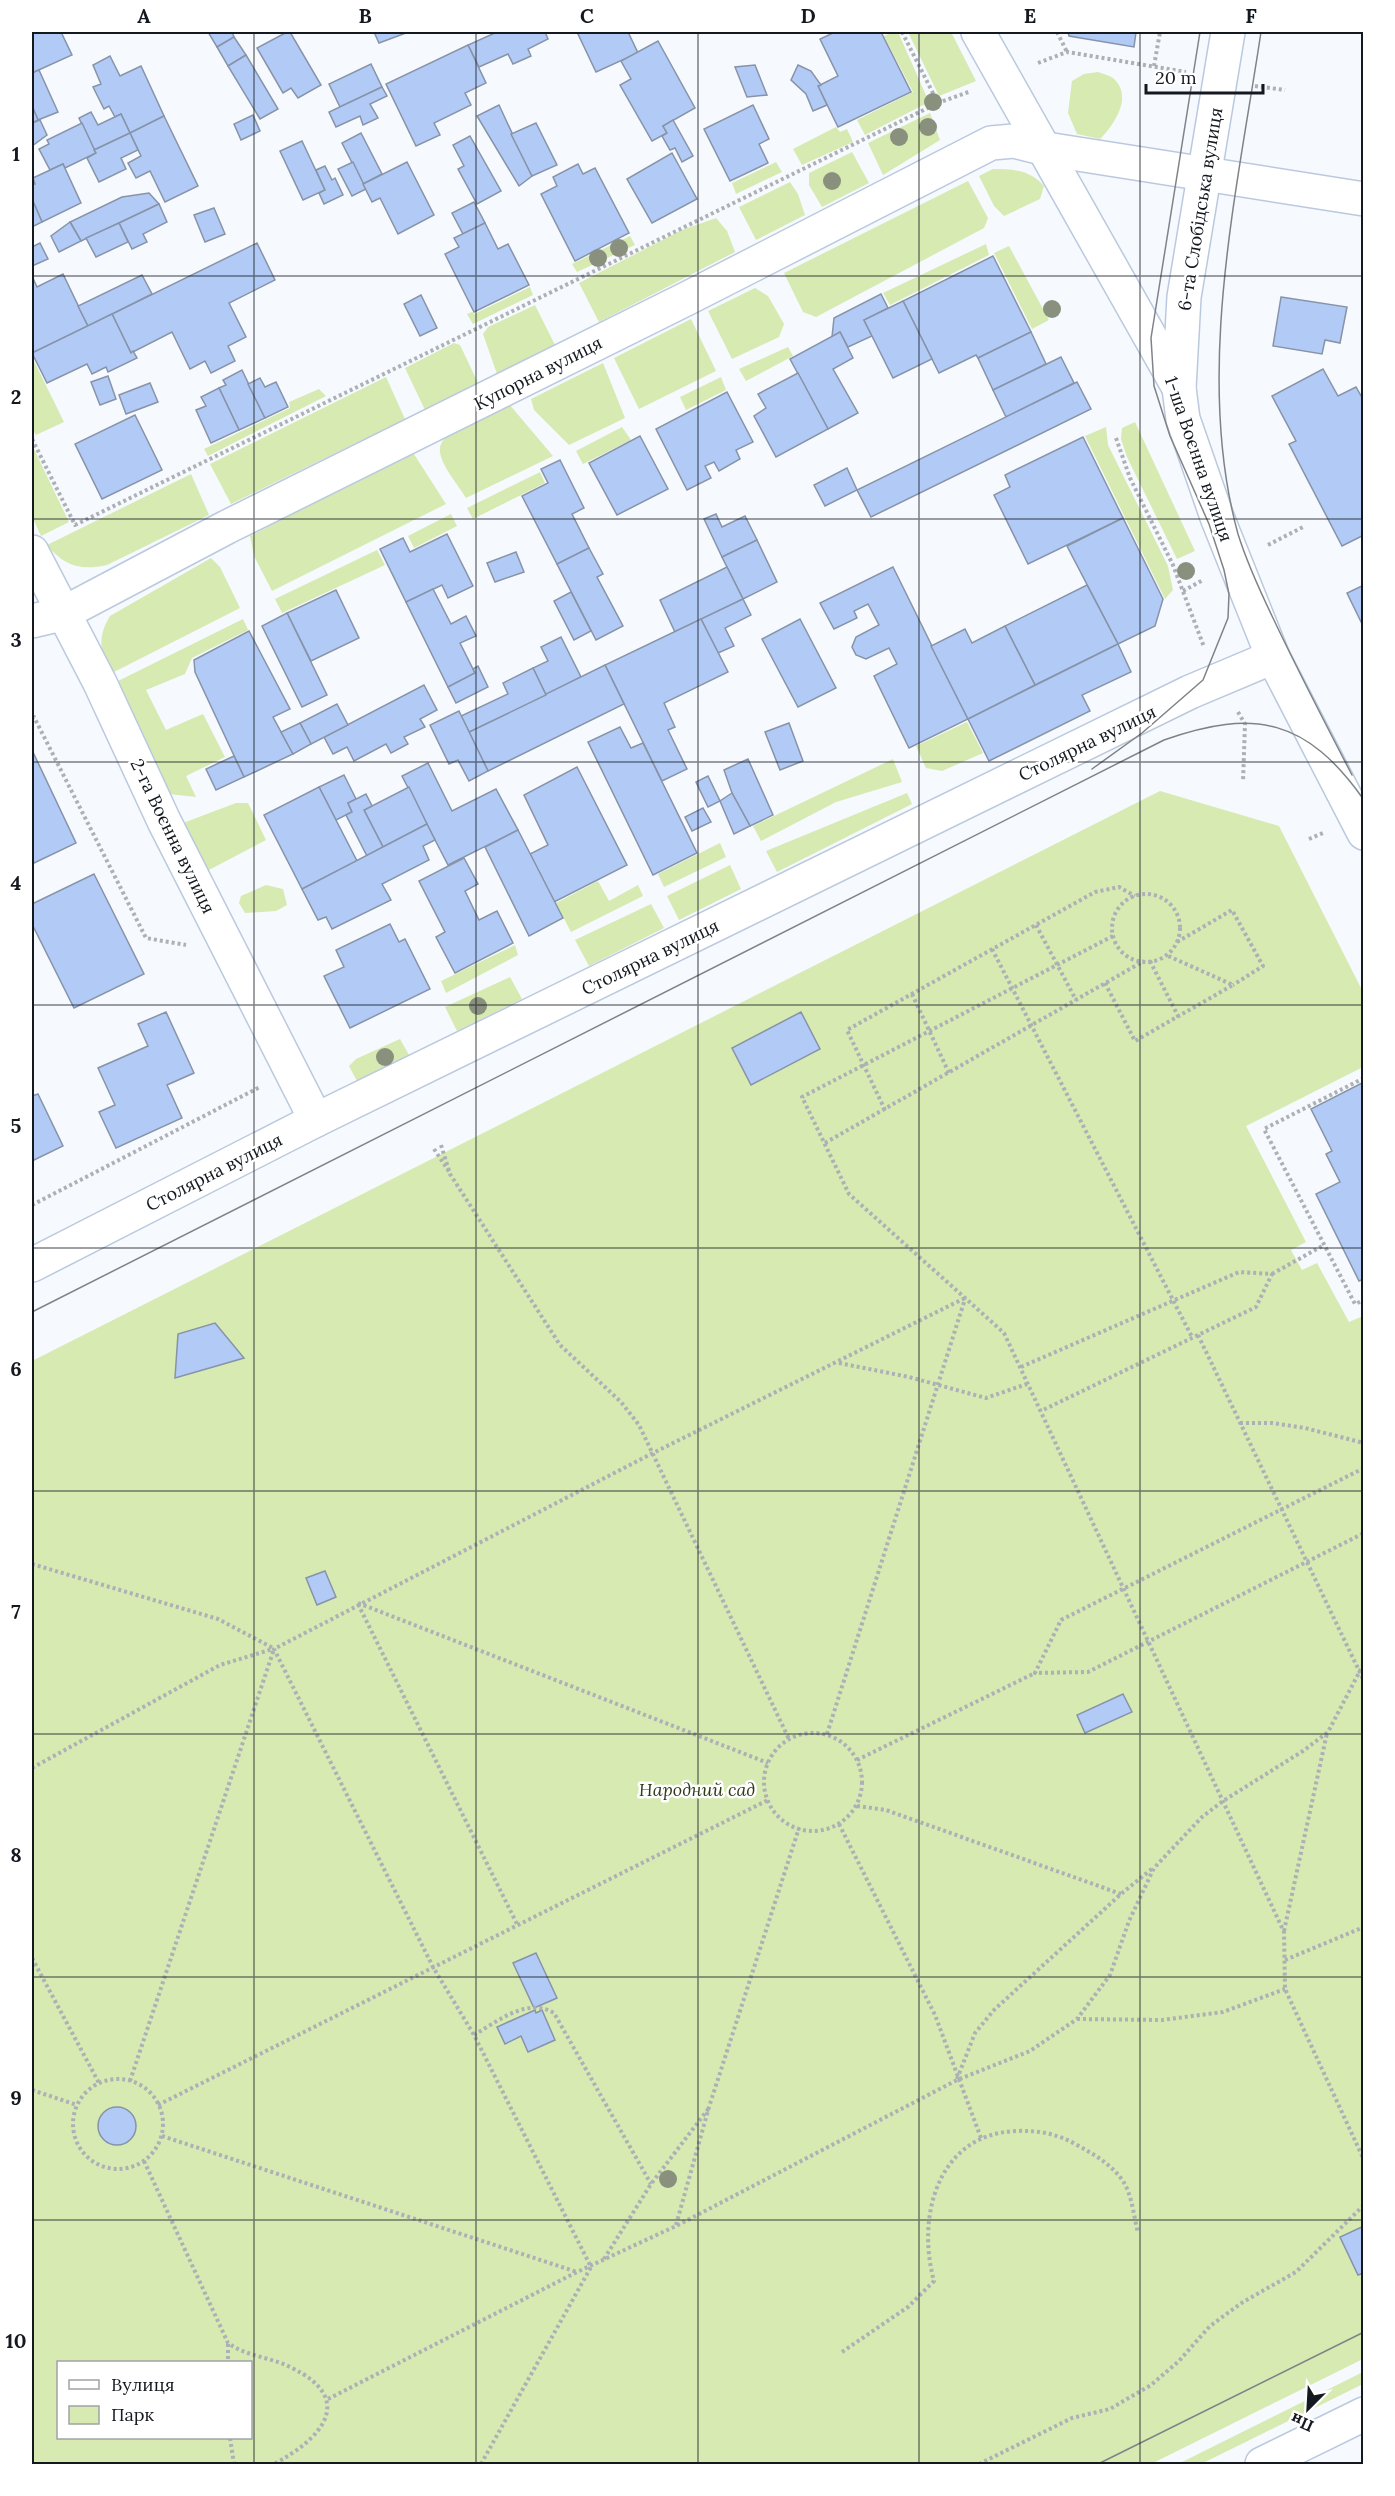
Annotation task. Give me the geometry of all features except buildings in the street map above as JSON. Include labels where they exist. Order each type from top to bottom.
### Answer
[{"type":"street","name":"1-ша Воєнна вулиця","points":[[978,32],[1179,388],[1183,419],[1192,450],[1273,657],[1364,833]]},
{"type":"street","name":"6-та Слобідська вулиця","points":[[1179,388],[1184,297],[1228,32]]},
{"type":"street","name":"Купорна вулиця","points":[[47,617],[678,303],[991,143],[1014,141],[1046,149],[1364,199]]},
{"type":"street","name":"2-га Воєнна вулиця","points":[[32,552],[47,617],[100,683],[164,821],[316,1120]]},
{"type":"street","name":"Столярна вулиця","points":[[32,1265],[316,1120],[1190,692],[1273,657]]},
{"type":"street","points":[[1262,2464],[1364,2414]]},
{"type":"path","points":[[902,32],[938,103]]},
{"type":"path","points":[[1057,32],[1067,52]]},
{"type":"path","points":[[32,439],[75,525],[938,103],[1067,52],[1154,66],[1160,32]]},
{"type":"path","points":[[1116,438],[1130,478],[1173,565],[1190,616],[1245,724],[1243,782]]},
{"type":"path","points":[[32,718],[34,717],[146,938],[189,945]]},
{"type":"path","points":[[885,1110],[847,1030],[1095,892],[1119,887],[1135,896],[1158,896],[1175,910],[1179,932],[1176,942],[1166,955],[1144,961],[1124,954],[1113,936],[1112,926],[1119,907],[1135,896]]},
{"type":"path","points":[[1106,983],[1135,1041],[1179,1018],[1263,966],[1232,910],[1176,942]]},
{"type":"path","points":[[1036,925],[1076,1000]]},
{"type":"path","points":[[1113,936],[801,1097],[849,1194],[1004,1333],[1284,1932]]},
{"type":"path","points":[[992,949],[1192,1336]]},
{"type":"path","points":[[1166,955],[1233,985]]},
{"type":"path","points":[[825,1143],[1144,961]]},
{"type":"path","points":[[1150,961],[1179,1018]]},
{"type":"path","points":[[912,994],[949,1072]]},
{"type":"path","points":[[1364,1078],[1264,1129],[1355,1304],[1364,1300]]},
{"type":"path","points":[[32,1205],[263,1086]]},
{"type":"path","points":[[441,1145],[450,1174]]},
{"type":"path","points":[[434,1149],[560,1345],[621,1402],[639,1425],[789,1739]]},
{"type":"path","points":[[1021,1367],[1174,1298],[1239,1272],[1272,1274],[1324,1245]]},
{"type":"path","points":[[1041,1411],[1192,1336],[1257,1307],[1272,1274]]},
{"type":"path","points":[[32,1768],[220,1665],[274,1648],[653,1453],[965,1298]]},
{"type":"path","points":[[827,1734],[965,1298]]},
{"type":"path","points":[[1198,1335],[1280,1511],[1364,1681]]},
{"type":"path","points":[[838,1363],[937,1384],[986,1398],[1027,1384]]},
{"type":"path","points":[[1240,1423],[1272,1423],[1305,1428],[1364,1443]]},
{"type":"path","points":[[1035,1673],[1061,1620],[1364,1468]]},
{"type":"path","points":[[857,1760],[1035,1673],[1088,1672],[1364,1533]]},
{"type":"path","points":[[32,1564],[218,1619],[274,1648],[433,1967],[474,2035],[591,2267]]},
{"type":"path","points":[[358,1603],[768,1763]]},
{"type":"path","points":[[358,1603],[516,1924]]},
{"type":"path","points":[[130,2081],[274,1648]]},
{"type":"path","points":[[1364,1663],[1328,1732],[1284,1932],[1285,1989],[1364,2160]]},
{"type":"path","points":[[957,2080],[975,2033],[994,2010],[1121,1894],[1154,1868],[1203,1817],[1223,1801],[1303,1751],[1328,1732]]},
{"type":"path","points":[[814,1733],[827,1734],[845,1744],[857,1760],[863,1783],[856,1806],[839,1824],[820,1830],[799,1828],[781,1818],[768,1800],[765,1775],[768,1763],[777,1749],[789,1739],[814,1733]]},
{"type":"path","points":[[159,2105],[516,1924],[768,1800]]},
{"type":"path","points":[[856,1806],[886,1810],[1121,1894]]},
{"type":"path","points":[[839,1824],[935,2014],[957,2080],[981,2138]]},
{"type":"path","points":[[676,2226],[709,2107],[799,1828]]},
{"type":"path","points":[[328,2399],[577,2272],[676,2226],[957,2080],[1030,2050],[1077,2019],[1110,1975],[1129,1921],[1154,1868]]},
{"type":"path","points":[[1285,1959],[1364,1927]]},
{"type":"path","points":[[32,1958],[99,2083]]},
{"type":"path","points":[[1077,2019],[1162,2020],[1223,2012],[1285,1989]]},
{"type":"path","points":[[474,2035],[519,2009],[545,2008],[554,2013],[651,2184]]},
{"type":"path","points":[[120,2079],[130,2081],[142,2086],[159,2105],[163,2120],[162,2136],[155,2150],[144,2162],[130,2168],[114,2169],[99,2166],[78,2146],[73,2131],[77,2105],[82,2096],[99,2083],[120,2079]]},
{"type":"path","points":[[32,2090],[77,2105]]},
{"type":"path","points":[[603,2261],[651,2184],[709,2107]]},
{"type":"path","points":[[842,2352],[908,2307],[934,2281],[927,2236],[931,2203],[948,2166],[967,2145],[981,2138],[999,2132],[1037,2130],[1067,2139],[1103,2159],[1124,2182],[1138,2233]]},
{"type":"path","points":[[162,2136],[577,2272]]},
{"type":"path","points":[[144,2162],[228,2343],[228,2361]]},
{"type":"path","points":[[979,2464],[1072,2418],[1110,2409],[1151,2385],[1179,2361],[1210,2326],[1243,2302],[1296,2272],[1364,2205]]},
{"type":"path","points":[[481,2464],[591,2267]]},
{"type":"path","points":[[228,2343],[238,2350],[292,2367],[320,2386],[328,2399],[327,2418],[314,2435],[287,2457],[274,2464]]},
{"type":"path","points":[[230,2439],[234,2464]]},
{"type":"green space","points":[[898,32],[929,102],[865,135],[857,120],[913,92],[884,36]]},
{"type":"green space","points":[[908,32],[951,32],[976,81],[939,96]]},
{"type":"green space","points":[[1098,72],[1114,79],[1122,95],[1122,103],[1115,119],[1100,139],[1077,134],[1068,113],[1072,81],[1084,74]]},
{"type":"green space","points":[[930,113],[940,140],[883,175],[868,143]]},
{"type":"green space","points":[[836,127],[840,132],[847,129],[853,142],[802,165],[793,149]]},
{"type":"green space","points":[[852,152],[869,183],[822,207],[809,185],[809,173]]},
{"type":"green space","points":[[776,162],[782,172],[736,194],[732,183]]},
{"type":"green space","points":[[993,169],[1014,170],[1033,177],[1044,186],[1040,199],[1004,216],[994,206],[979,176]]},
{"type":"green space","points":[[968,181],[988,218],[984,228],[816,317],[803,312],[784,273]]},
{"type":"green space","points":[[790,182],[798,194],[805,215],[756,240],[739,207]]},
{"type":"green space","points":[[716,218],[727,231],[735,252],[599,322],[579,283],[682,230]]},
{"type":"green space","points":[[630,236],[635,245],[577,272],[572,264]]},
{"type":"green space","points":[[986,244],[989,255],[890,305],[883,293]]},
{"type":"green space","points":[[1009,246],[1049,320],[1032,329],[994,253]]},
{"type":"green space","points":[[530,287],[533,295],[473,324],[467,314],[472,312],[474,314]]},
{"type":"green space","points":[[755,288],[768,296],[784,324],[779,337],[732,359],[708,311]]},
{"type":"green space","points":[[535,305],[555,345],[497,374],[483,334],[488,327]]},
{"type":"green space","points":[[691,319],[716,371],[639,409],[614,358]]},
{"type":"green space","points":[[454,343],[460,345],[478,383],[425,410],[405,368]]},
{"type":"green space","points":[[788,347],[793,356],[746,381],[739,369]]},
{"type":"green space","points":[[32,357],[64,422],[36,435],[32,429]]},
{"type":"green space","points":[[603,363],[625,418],[569,445],[534,410],[531,399]]},
{"type":"green space","points":[[386,377],[405,419],[231,504],[210,464]]},
{"type":"green space","points":[[721,377],[726,390],[686,410],[680,397]]},
{"type":"green space","points":[[319,389],[326,396],[208,456],[204,449],[290,408],[289,402]]},
{"type":"green space","points":[[509,404],[553,456],[466,498],[444,465],[440,453],[441,444],[447,436],[466,422]]},
{"type":"green space","points":[[1135,422],[1195,551],[1177,559],[1127,457],[1121,439],[1122,428]]},
{"type":"green space","points":[[622,427],[631,440],[583,464],[576,451]]},
{"type":"green space","points":[[1106,427],[1108,445],[1168,566],[1173,590],[1165,599],[1085,436]]},
{"type":"green space","points":[[32,445],[69,522],[41,536],[32,516]]},
{"type":"green space","points":[[412,451],[446,504],[272,591],[254,556],[250,536]]},
{"type":"green space","points":[[540,472],[545,483],[473,519],[467,508]]},
{"type":"green space","points":[[191,474],[209,515],[107,565],[98,567],[81,567],[67,562],[47,545]]},
{"type":"green space","points":[[451,514],[457,526],[414,548],[408,536]]},
{"type":"green space","points":[[377,550],[385,565],[282,613],[275,599]]},
{"type":"green space","points":[[211,558],[220,567],[240,608],[110,674],[101,645],[103,631],[110,616]]},
{"type":"green space","points":[[243,619],[248,630],[192,658],[185,674],[146,690],[166,730],[203,714],[225,757],[186,776],[196,797],[169,794],[114,683]]},
{"type":"green space","points":[[967,722],[983,753],[942,771],[926,768],[916,746]]},
{"type":"green space","points":[[893,759],[902,782],[836,802],[761,841],[753,826]]},
{"type":"green space","name":"Народний сад","points":[[1160,791],[1279,826],[1363,992],[1363,1067],[1246,1126],[1306,1242],[1291,1250],[1302,1270],[1317,1263],[1349,1322],[1363,1316],[1363,2359],[1151,2464],[32,2464],[32,1361]]},
{"type":"green space","points":[[907,793],[912,804],[777,872],[766,851]]},
{"type":"green space","points":[[236,803],[248,803],[266,840],[207,871],[183,823]]},
{"type":"green space","points":[[720,843],[726,857],[664,887],[658,874]]},
{"type":"green space","points":[[730,865],[741,889],[679,920],[667,896]]},
{"type":"green space","points":[[598,881],[609,901],[638,885],[643,896],[571,932],[556,903]]},
{"type":"green space","points":[[266,885],[283,889],[287,905],[276,911],[245,913],[239,903],[241,896]]},
{"type":"green space","points":[[651,904],[664,928],[589,966],[575,940]]},
{"type":"green space","points":[[515,945],[518,955],[446,993],[441,981]]},
{"type":"green space","points":[[510,977],[522,999],[457,1031],[445,1007]]},
{"type":"green space","points":[[400,1039],[409,1055],[357,1081],[349,1066],[356,1059]]},
{"type":"green space","points":[[1363,2372],[1363,2384],[1201,2464],[1178,2464]]},
{"type":"tram line","points":[[1092,769],[1142,733],[1203,680],[1228,618],[1229,594],[1224,570],[1209,524],[1170,436],[1154,386],[1151,338],[1200,32]]},
{"type":"tram line","points":[[1261,32],[1224,283],[1220,347],[1220,411],[1225,473],[1245,556],[1292,658],[1352,775]]},
{"type":"tram line","points":[[32,1312],[1164,740],[1226,724],[1252,724],[1277,728],[1300,737],[1322,752],[1343,773],[1364,800]]},
{"type":"tram line","points":[[1098,2464],[1364,2332]]}]
